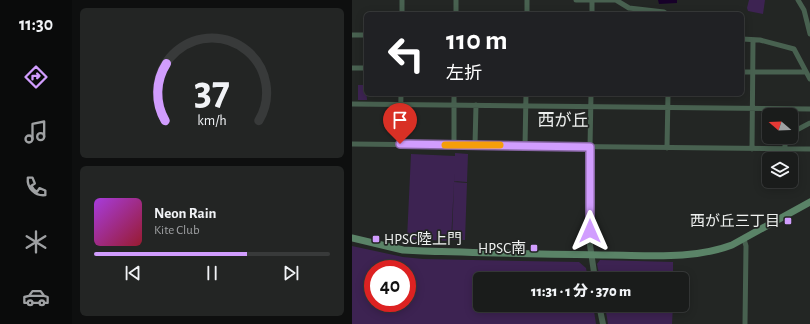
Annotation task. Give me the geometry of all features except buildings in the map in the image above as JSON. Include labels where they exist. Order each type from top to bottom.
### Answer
[{"type":"main road","points":[[352,238],[413,251],[697,254],[720,249],[744,239],[810,202]]},
{"type":"street","points":[[402,0],[402,12]]},
{"type":"street","points":[[456,0],[456,12]]},
{"type":"street","points":[[527,0],[527,12]]},
{"type":"street","points":[[576,0],[616,0],[624,7],[664,12]]},
{"type":"street","points":[[592,0],[592,12]]},
{"type":"street","points":[[798,0],[804,10],[810,34]]},
{"type":"street","points":[[352,35],[364,35]]},
{"type":"street","points":[[744,39],[794,49],[810,79]]},
{"type":"street","points":[[752,149],[754,40]]},
{"type":"street","points":[[352,68],[364,68]]},
{"type":"street","points":[[744,72],[806,72]]},
{"type":"street","points":[[400,144],[401,96]]},
{"type":"street","points":[[454,96],[454,145]]},
{"type":"street","points":[[525,146],[526,96]]},
{"type":"street","points":[[591,96],[591,254],[594,272]]},
{"type":"street","points":[[667,148],[668,96]]},
{"type":"street","points":[[352,104],[810,109]]},
{"type":"street","points":[[475,145],[476,105]]},
{"type":"street","points":[[798,129],[810,123]]},
{"type":"street","points":[[352,144],[810,149]]},
{"type":"street","points":[[744,239],[746,246],[745,324]]},
{"type":"street","points":[[601,312],[603,324]]},
{"type":"shaded area","points":[[658,0],[677,0],[677,3],[659,4]]},
{"type":"shaded area","points":[[749,0],[765,0],[763,14],[748,11],[747,8]]},
{"type":"shaded area","points":[[358,85],[364,85],[364,96],[367,96],[367,100],[358,100]]},
{"type":"shaded area","points":[[455,153],[468,154],[467,182],[454,181],[451,241],[407,239],[411,154],[455,156]]},
{"type":"shaded area","points":[[454,182],[467,183],[465,240],[452,240]]},
{"type":"shaded area","points":[[352,246],[403,257],[423,259],[579,262],[586,268],[587,272],[473,272],[473,312],[594,312],[596,324],[352,324]]},
{"type":"shaded area","points":[[600,260],[673,262],[673,272],[599,272],[597,264]]},
{"type":"shaded area","points":[[606,312],[673,312],[672,324],[608,324]]},
{"type":"slow traffic","points":[[445,145],[500,145]]},
{"type":"place","name":"西が丘三丁目","points":[[788,221]]},
{"type":"place","name":"HPSC陸上門","points":[[376,239]]},
{"type":"place","name":"HPSC南","points":[[534,248]]},
{"type":"district","name":"西が丘","points":[[563,120]]},
{"type":"route","points":[[400,144],[590,147],[590,231]]}]
